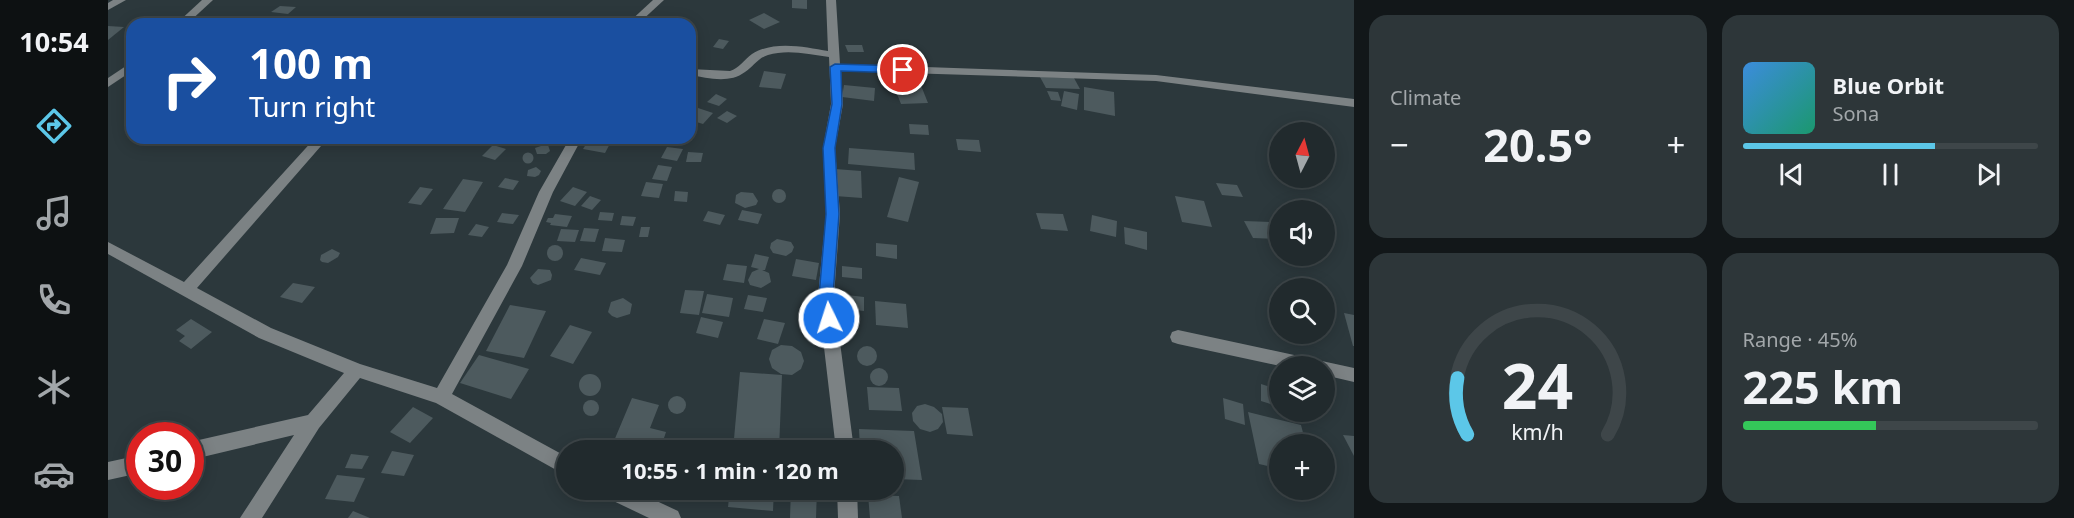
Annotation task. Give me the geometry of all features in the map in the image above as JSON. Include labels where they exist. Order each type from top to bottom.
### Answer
[{"type":"street","points":[[108,7],[121,0]]},
{"type":"street","points":[[188,18],[208,0]]},
{"type":"street","points":[[639,18],[659,0]]},
{"type":"street","points":[[831,0],[837,104],[829,148],[833,214],[826,296],[844,440]]},
{"type":"street","points":[[696,73],[733,74],[742,70],[757,56],[778,50],[835,61],[1156,78],[1354,103]]},
{"type":"street","points":[[108,84],[126,70]]},
{"type":"street","points":[[187,289],[317,144]]},
{"type":"street","points":[[441,397],[514,266],[546,192],[573,144]]},
{"type":"street","points":[[108,247],[265,333],[357,370],[441,397],[556,461]]},
{"type":"street","points":[[1178,337],[1269,356]]},
{"type":"street","points":[[250,518],[313,422],[357,370]]},
{"type":"street","points":[[1335,371],[1354,375]]},
{"type":"street","points":[[204,448],[313,422]]},
{"type":"street","points":[[108,471],[126,467]]},
{"type":"street","points":[[633,500],[671,518]]},
{"type":"street","points":[[847,500],[848,518]]},
{"type":"building","points":[[792,0],[807,0],[807,9],[792,8]]},
{"type":"building","points":[[280,6],[296,7],[288,14],[271,12]]},
{"type":"building","points":[[764,13],[780,22],[764,29],[749,20]]},
{"type":"building","points":[[108,26],[124,27],[108,40]]},
{"type":"building","points":[[719,39],[729,41],[723,49],[713,47]]},
{"type":"building","points":[[845,45],[862,45],[864,52],[848,52]]},
{"type":"building","points":[[764,71],[786,74],[781,89],[759,87]]},
{"type":"building","points":[[1040,77],[1074,78],[1080,89],[1046,88]]},
{"type":"building","points":[[918,78],[928,103],[901,104],[891,79]]},
{"type":"building","points":[[844,85],[875,88],[874,101],[842,97]]},
{"type":"building","points":[[1084,87],[1114,92],[1115,116],[1084,110]]},
{"type":"building","points":[[1047,91],[1058,92],[1061,101],[1051,100]]},
{"type":"building","points":[[1064,91],[1079,94],[1077,110],[1061,106]]},
{"type":"building","points":[[716,94],[727,99],[719,106],[707,102]]},
{"type":"building","points":[[696,107],[713,113],[703,124],[696,122]]},
{"type":"building","points":[[727,111],[737,116],[727,123],[717,118]]},
{"type":"building","points":[[909,124],[928,125],[929,135],[910,134]]},
{"type":"building","points":[[956,139],[979,140],[981,152],[958,150]]},
{"type":"building","points":[[586,144],[610,144],[605,153],[583,149]]},
{"type":"building","points":[[493,145],[506,149],[495,160],[482,156]]},
{"type":"building","points":[[548,145],[550,151],[546,154],[537,154],[535,148]]},
{"type":"building","points":[[667,147],[683,149],[677,161],[661,158]]},
{"type":"building","points":[[849,148],[914,153],[915,170],[848,164]]},
{"type":"building","points":[[688,152],[703,153],[701,162],[686,162]]},
{"type":"building","points":[[528,153],[532,154],[532,162],[528,163],[524,162],[523,158],[524,154]]},
{"type":"building","points":[[658,165],[672,167],[667,181],[652,179]]},
{"type":"building","points":[[536,167],[541,171],[539,175],[527,176],[528,170]]},
{"type":"building","points":[[835,169],[861,171],[862,198],[835,196]]},
{"type":"building","points":[[899,177],[919,182],[908,222],[887,217]]},
{"type":"building","points":[[505,178],[519,181],[513,190],[498,187]]},
{"type":"building","points":[[463,179],[483,182],[465,212],[443,209]]},
{"type":"building","points":[[646,182],[663,184],[659,198],[641,196]]},
{"type":"building","points":[[1216,183],[1237,185],[1243,197],[1222,195]]},
{"type":"building","points":[[420,187],[433,189],[421,205],[408,203]]},
{"type":"building","points":[[573,187],[587,192],[575,206],[560,201]]},
{"type":"building","points":[[779,189],[784,191],[786,196],[784,201],[779,203],[774,201],[772,196],[774,191]]},
{"type":"building","points":[[675,191],[688,192],[687,202],[674,201]]},
{"type":"building","points":[[741,192],[753,193],[758,201],[756,205],[745,208],[735,203],[736,195]]},
{"type":"building","points":[[590,196],[601,200],[592,210],[581,206]]},
{"type":"building","points":[[1175,196],[1204,201],[1212,227],[1182,222]]},
{"type":"building","points":[[742,210],[762,214],[758,224],[738,220]]},
{"type":"building","points":[[708,211],[725,215],[720,225],[703,221]]},
{"type":"building","points":[[600,212],[614,213],[612,221],[598,220]]},
{"type":"building","points":[[502,213],[519,215],[513,224],[497,222]]},
{"type":"building","points":[[1036,213],[1063,214],[1068,231],[1041,229]]},
{"type":"building","points":[[555,214],[572,216],[567,227],[550,225],[551,223],[546,222]]},
{"type":"building","points":[[1092,215],[1117,221],[1116,237],[1090,231]]},
{"type":"building","points":[[622,216],[636,217],[633,226],[620,225]]},
{"type":"building","points":[[436,218],[459,218],[454,233],[430,234]]},
{"type":"building","points":[[1244,221],[1269,222],[1269,239],[1253,238]]},
{"type":"building","points":[[476,224],[489,227],[482,237],[468,235]]},
{"type":"building","points":[[641,227],[650,227],[648,237],[639,237]]},
{"type":"building","points":[[1124,227],[1147,232],[1147,250],[1125,244]]},
{"type":"building","points":[[584,228],[599,229],[595,242],[580,241]]},
{"type":"building","points":[[561,229],[579,230],[575,242],[557,241]]},
{"type":"building","points":[[605,238],[625,240],[622,252],[602,251]]},
{"type":"building","points":[[777,239],[791,242],[794,247],[792,252],[786,256],[773,253],[770,248],[771,243]]},
{"type":"building","points":[[876,243],[897,245],[897,259],[876,256]]},
{"type":"building","points":[[555,245],[563,253],[555,261],[547,253]]},
{"type":"building","points":[[332,249],[340,253],[338,257],[328,263],[322,262],[321,255]]},
{"type":"building","points":[[755,254],[769,257],[765,270],[762,270],[769,273],[771,282],[761,288],[750,285],[748,280],[752,272],[759,269],[751,267]]},
{"type":"building","points":[[581,258],[606,263],[600,275],[574,270]]},
{"type":"building","points":[[796,259],[819,263],[816,280],[792,276]]},
{"type":"building","points":[[727,264],[747,266],[744,283],[723,280]]},
{"type":"building","points":[[842,266],[862,268],[862,279],[842,277]]},
{"type":"building","points":[[538,269],[550,270],[551,280],[538,285],[533,283],[530,278]]},
{"type":"building","points":[[293,283],[315,287],[302,303],[280,297]]},
{"type":"building","points":[[685,290],[704,291],[699,315],[680,313]]},
{"type":"building","points":[[707,294],[733,298],[729,317],[702,313]]},
{"type":"building","points":[[748,295],[767,298],[763,312],[744,309]]},
{"type":"building","points":[[847,295],[864,297],[864,311],[847,309]]},
{"type":"building","points":[[623,298],[632,304],[630,314],[617,318],[612,316],[608,312],[611,302]]},
{"type":"building","points":[[875,301],[906,304],[908,328],[876,325]]},
{"type":"building","points":[[510,305],[546,311],[524,358],[486,351]]},
{"type":"building","points":[[1344,313],[1354,315],[1354,346],[1353,346]]},
{"type":"building","points":[[701,317],[723,322],[718,338],[696,333]]},
{"type":"building","points":[[191,319],[212,332],[191,349],[179,341],[185,336],[176,330]]},
{"type":"building","points":[[764,319],[785,323],[778,344],[757,339]]},
{"type":"building","points":[[570,325],[592,332],[573,364],[550,356]]},
{"type":"building","points":[[781,345],[792,346],[801,352],[804,361],[801,369],[792,375],[781,374],[772,368],[769,359],[772,350]]},
{"type":"building","points":[[867,346],[874,349],[877,356],[874,363],[867,366],[860,363],[857,356],[860,349]]},
{"type":"building","points":[[479,355],[529,369],[511,399],[460,383]]},
{"type":"building","points":[[875,368],[883,368],[888,373],[886,384],[875,386],[870,381],[870,373]]},
{"type":"building","points":[[740,372],[782,375],[779,440],[734,440]]},
{"type":"building","points":[[590,374],[598,377],[601,385],[598,393],[590,396],[582,393],[579,385],[582,377]]},
{"type":"building","points":[[1261,384],[1269,387],[1269,404],[1261,401]]},
{"type":"building","points":[[867,387],[899,388],[902,411],[869,410]]},
{"type":"building","points":[[677,396],[683,399],[686,405],[683,411],[677,414],[671,411],[668,405],[671,399]]},
{"type":"building","points":[[632,398],[659,405],[650,428],[666,432],[663,440],[614,440]]},
{"type":"building","points":[[1223,398],[1243,404],[1245,425],[1225,419]]},
{"type":"building","points":[[591,400],[599,408],[591,416],[583,408]]},
{"type":"building","points":[[925,404],[934,407],[942,414],[943,422],[938,429],[930,432],[920,429],[913,421],[912,413],[917,406]]},
{"type":"building","points":[[413,407],[433,418],[410,443],[390,432]]},
{"type":"building","points":[[942,407],[968,408],[973,436],[947,434]]},
{"type":"building","points":[[1248,412],[1269,417],[1269,422],[1289,422],[1301,425],[1303,434],[1269,434],[1269,466],[1259,464]]},
{"type":"building","points":[[859,429],[914,431],[922,480],[904,479],[904,440],[860,440]]},
{"type":"building","points":[[1343,435],[1354,436],[1354,456]]},
{"type":"building","points":[[392,451],[414,455],[404,476],[381,473]]},
{"type":"building","points":[[351,454],[369,456],[362,469],[345,468]]},
{"type":"building","points":[[337,475],[365,478],[354,502],[325,499]]},
{"type":"building","points":[[729,500],[774,500],[773,511],[728,507]]},
{"type":"building","points":[[791,500],[817,500],[816,518],[790,518]]},
{"type":"building","points":[[868,500],[900,500],[902,518],[870,518]]},
{"type":"building","points":[[353,511],[370,518],[348,518]]},
{"type":"route","points":[[829,318],[826,296],[833,214],[829,148],[837,104],[835,67],[903,70]]}]
